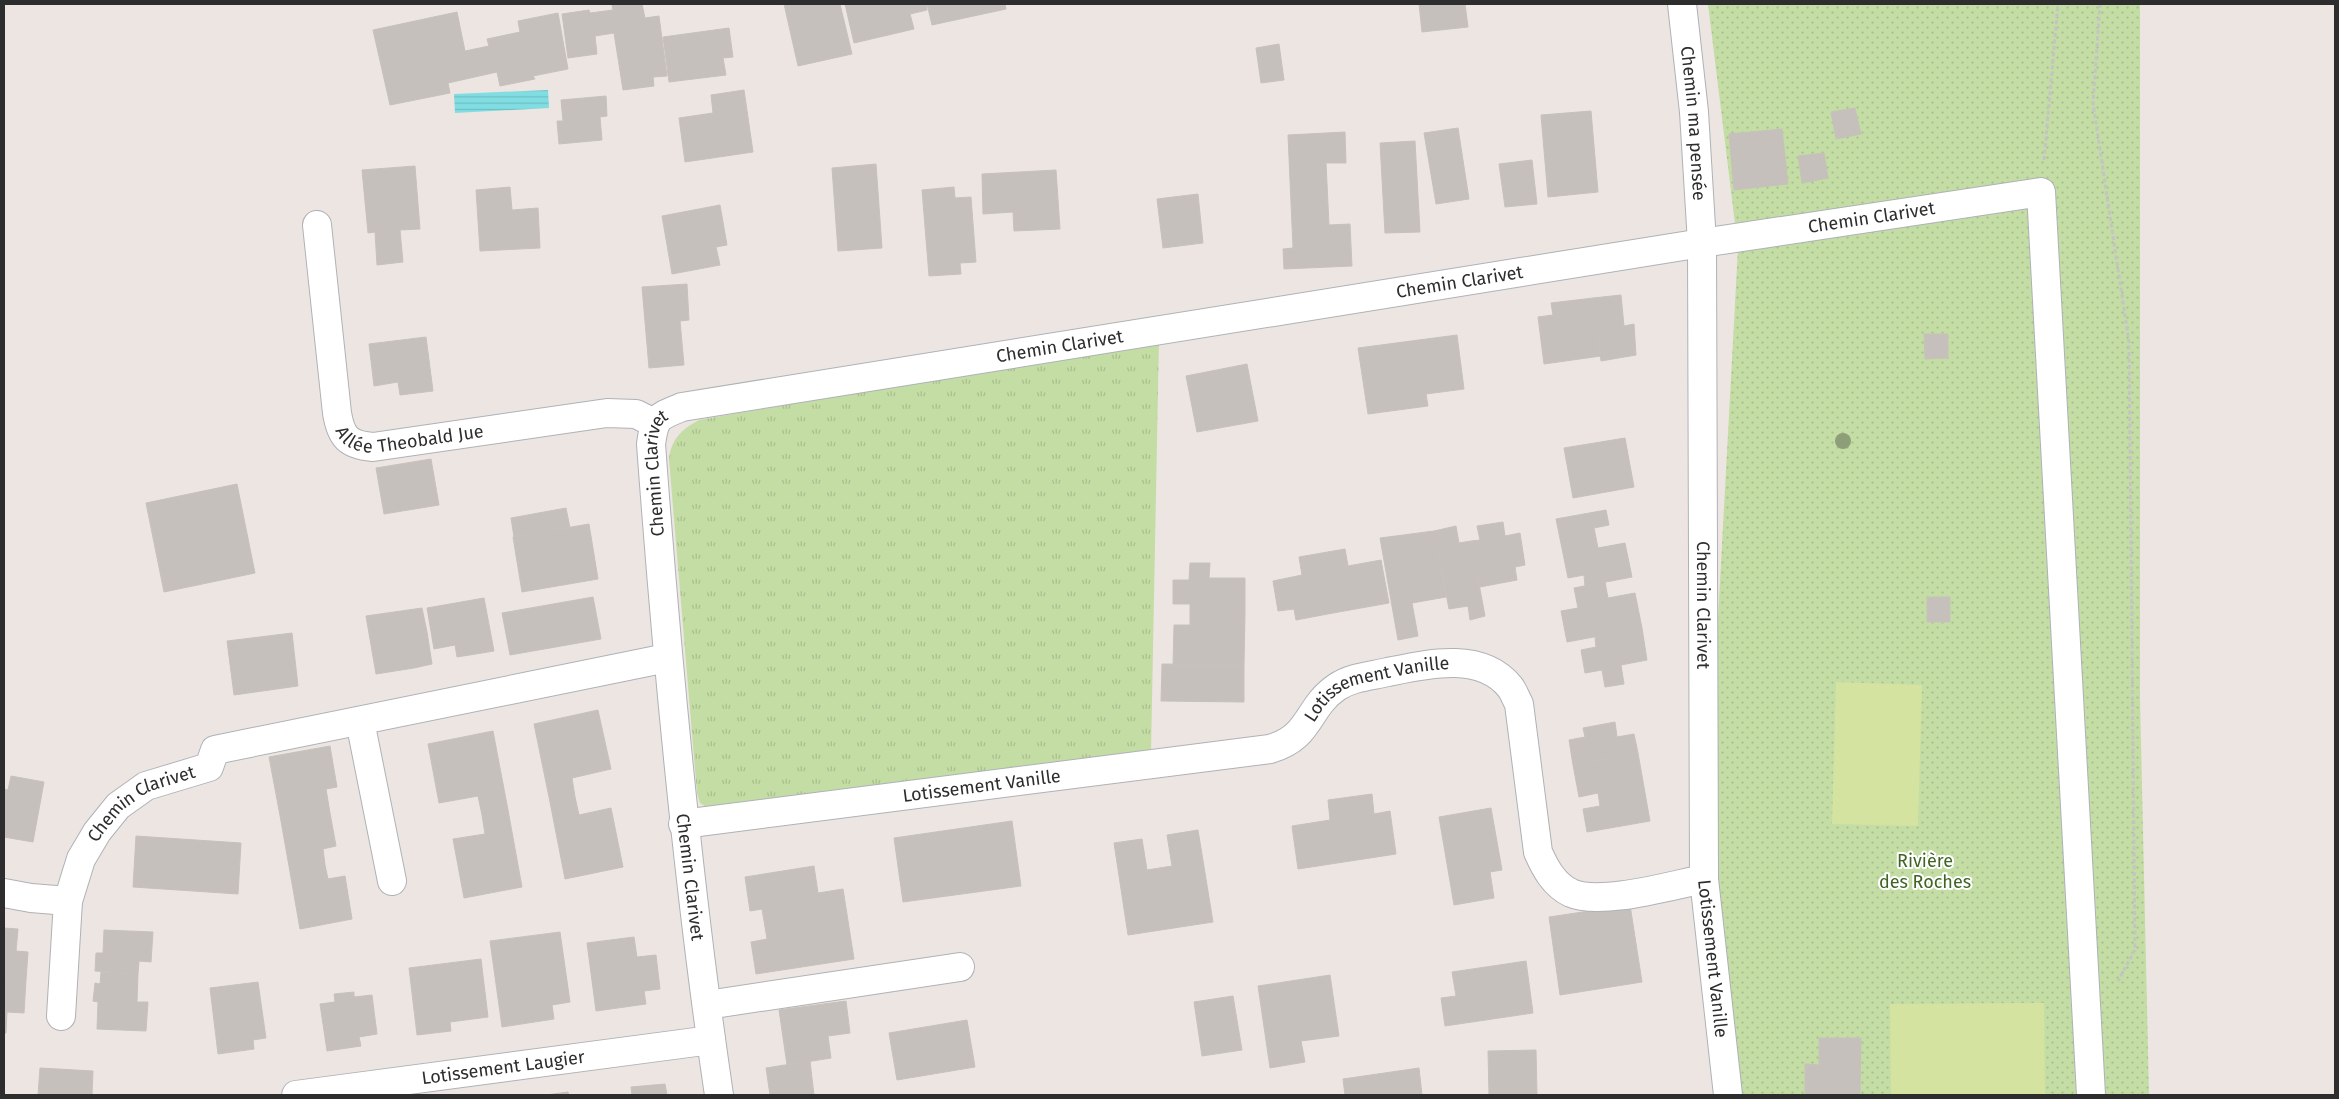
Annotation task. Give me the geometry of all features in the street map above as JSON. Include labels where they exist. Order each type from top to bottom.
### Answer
[{"type":"street","name":"Chemin ma pensée","points":[[1682,4],[1694,112],[1702,243]]},
{"type":"street","name":"Chemin Clarivet","points":[[719,1095],[683,824],[667,658],[651,444],[654,423],[665,414],[682,407],[1702,243],[2041,192]]},
{"type":"street","points":[[2041,192],[2091,1095]]},
{"type":"street","name":"Allée Theobald Jue","points":[[317,225],[340,428],[348,439],[359,446],[373,447],[607,413],[636,414],[654,423]]},
{"type":"street","name":"Chemin Clarivet","points":[[1702,243],[1704,879]]},
{"type":"street","name":"Chemin Clarivet","points":[[60,1016],[68,901],[81,859],[97,832],[118,806],[146,786],[209,767],[215,750],[667,658]]},
{"type":"street","name":"Lotissement Vanille","points":[[683,824],[1270,749],[1287,744],[1295,737],[1328,694],[1339,685],[1352,679],[1434,663],[1457,663],[1478,667],[1495,675],[1510,687],[1519,704],[1538,852],[1546,869],[1556,882],[1571,893],[1590,897],[1611,897],[1704,879],[1728,1095]]},
{"type":"street","points":[[360,721],[392,881]]},
{"type":"street","points":[[4,893],[68,901]]},
{"type":"street","points":[[707,1005],[960,967]]},
{"type":"street","name":"Lotissement Laugier","points":[[296,1095],[711,1040]]},
{"type":"path","points":[[2041,192],[2058,4]]},
{"type":"path","points":[[2087,1005],[2116,984],[2136,950],[2130,342],[2093,103],[2100,4]]},
{"type":"green space","name":"Rivière des Roches","points":[[1708,4],[2140,4],[2140,700],[2149,1095],[1732,1095],[1704,879],[1738,248]]},
{"type":"green space","points":[[1159,339],[1151,752],[712,811],[700,803],[697,793],[669,459],[672,446],[678,435],[699,420]]},
{"type":"green space","points":[[1836,682],[1922,685],[1918,826],[1832,824]]},
{"type":"green space","points":[[2044,1003],[2045,1095],[1891,1095],[1890,1004]]},
{"type":"water","points":[[548,90],[549,108],[455,113],[454,94]]},
{"type":"building","points":[[642,4],[645,18],[659,16],[667,76],[653,77],[654,86],[623,90],[614,33],[595,36],[597,54],[568,58],[562,14],[589,10],[590,13],[613,10],[612,5]]},
{"type":"building","points":[[784,4],[840,4],[852,54],[798,66]]},
{"type":"building","points":[[845,4],[926,4],[927,10],[910,14],[914,29],[854,43]]},
{"type":"building","points":[[927,4],[1005,4],[1006,9],[932,25]]},
{"type":"building","points":[[1419,4],[1465,4],[1468,27],[1422,32]]},
{"type":"building","points":[[457,12],[465,51],[489,46],[487,39],[520,32],[518,21],[558,13],[568,69],[533,76],[535,79],[500,86],[497,72],[448,83],[450,93],[390,105],[373,30]]},
{"type":"building","points":[[729,28],[733,57],[723,58],[726,75],[669,82],[663,37]]},
{"type":"building","points":[[1279,44],[1284,80],[1261,83],[1256,48]]},
{"type":"building","points":[[744,90],[753,152],[685,162],[679,118],[713,113],[711,95]]},
{"type":"building","points":[[606,96],[607,116],[600,117],[602,140],[559,144],[557,121],[563,121],[561,100]]},
{"type":"building","points":[[1855,108],[1861,134],[1836,139],[1831,112]]},
{"type":"building","points":[[1591,111],[1598,192],[1548,197],[1541,115]]},
{"type":"building","points":[[1458,128],[1469,199],[1436,204],[1424,133]]},
{"type":"building","points":[[1782,129],[1788,184],[1734,190],[1729,134]]},
{"type":"building","points":[[1345,132],[1346,163],[1326,163],[1329,225],[1350,224],[1352,266],[1284,269],[1283,249],[1293,248],[1288,135]]},
{"type":"building","points":[[1415,141],[1420,232],[1385,233],[1380,143]]},
{"type":"building","points":[[1824,153],[1828,178],[1802,183],[1798,156]]},
{"type":"building","points":[[1532,160],[1537,204],[1505,207],[1499,164]]},
{"type":"building","points":[[876,164],[882,248],[838,251],[832,168]]},
{"type":"building","points":[[415,166],[420,229],[400,230],[403,262],[377,265],[375,232],[368,233],[362,170]]},
{"type":"building","points":[[1056,170],[1060,229],[1014,231],[1013,212],[983,214],[982,174]]},
{"type":"building","points":[[510,187],[512,210],[538,208],[540,248],[480,251],[476,190]]},
{"type":"building","points":[[954,187],[955,198],[971,197],[976,262],[960,263],[961,274],[929,276],[922,190]]},
{"type":"building","points":[[1198,194],[1203,243],[1163,248],[1157,199]]},
{"type":"building","points":[[720,205],[727,245],[716,247],[720,265],[672,274],[662,216]]},
{"type":"building","points":[[687,284],[689,320],[680,321],[684,365],[649,368],[642,287]]},
{"type":"building","points":[[1621,295],[1624,326],[1634,324],[1636,355],[1601,361],[1593,298]]},
{"type":"building","points":[[1593,298],[1601,356],[1544,364],[1538,317],[1553,315],[1551,303]]},
{"type":"building","points":[[1924,334],[1948,334],[1948,358],[1925,359]]},
{"type":"building","points":[[1457,335],[1464,389],[1426,394],[1428,406],[1368,414],[1358,348]]},
{"type":"building","points":[[426,337],[433,391],[400,395],[398,382],[374,386],[369,344]]},
{"type":"building","points":[[1247,364],[1258,421],[1197,432],[1186,376]]},
{"type":"building","points":[[1625,438],[1634,487],[1573,498],[1564,448]]},
{"type":"building","points":[[431,459],[439,505],[384,514],[376,468]]},
{"type":"building","points":[[237,484],[255,573],[164,592],[146,503]]},
{"type":"building","points":[[566,508],[570,528],[514,537],[511,518]]},
{"type":"building","points":[[1606,510],[1609,525],[1594,528],[1598,548],[1625,543],[1632,577],[1585,586],[1584,575],[1568,578],[1556,519]]},
{"type":"building","points":[[1503,522],[1505,536],[1520,533],[1525,565],[1515,567],[1517,580],[1480,587],[1471,541],[1480,540],[1477,526]]},
{"type":"building","points":[[589,524],[598,579],[522,592],[513,537]]},
{"type":"building","points":[[1456,526],[1459,543],[1471,541],[1485,616],[1470,620],[1468,606],[1449,609],[1434,531]]},
{"type":"building","points":[[1434,531],[1446,597],[1412,603],[1418,636],[1398,640],[1380,538]]},
{"type":"building","points":[[1345,549],[1348,566],[1381,560],[1389,603],[1333,613],[1322,553]]},
{"type":"building","points":[[1322,553],[1333,613],[1296,620],[1294,609],[1278,611],[1273,581],[1302,575],[1299,557]]},
{"type":"building","points":[[1190,563],[1210,563],[1209,578],[1245,578],[1245,613],[1190,612],[1190,604],[1173,604],[1173,580],[1189,580]]},
{"type":"building","points":[[1605,582],[1608,598],[1635,593],[1642,628],[1567,642],[1561,611],[1578,608],[1574,588]]},
{"type":"building","points":[[593,597],[601,639],[510,655],[502,613]]},
{"type":"building","points":[[1927,597],[1950,597],[1950,622],[1927,622]]},
{"type":"building","points":[[484,598],[494,651],[457,657],[455,645],[434,649],[427,608]]},
{"type":"building","points":[[422,608],[427,632],[409,635],[414,668],[376,674],[366,616]]},
{"type":"building","points":[[1190,612],[1245,613],[1244,665],[1173,665],[1174,625],[1190,625]]},
{"type":"building","points":[[1642,628],[1647,660],[1621,665],[1624,684],[1605,687],[1602,670],[1585,673],[1581,650],[1596,647],[1595,637]]},
{"type":"building","points":[[427,632],[432,664],[414,668],[409,635]]},
{"type":"building","points":[[292,633],[298,686],[234,695],[227,641]]},
{"type":"building","points":[[1162,664],[1244,665],[1244,702],[1161,701]]},
{"type":"building","points":[[598,710],[611,769],[572,778],[575,797],[550,802],[534,724]]},
{"type":"building","points":[[1615,722],[1617,737],[1634,734],[1638,753],[1573,765],[1569,740],[1585,737],[1583,728]]},
{"type":"building","points":[[493,731],[508,810],[482,815],[478,796],[439,803],[428,744]]},
{"type":"building","points":[[330,746],[337,787],[326,789],[330,813],[281,821],[269,757]]},
{"type":"building","points":[[1638,753],[1650,821],[1587,832],[1583,809],[1600,806],[1598,793],[1579,797],[1573,765]]},
{"type":"building","points":[[11,776],[44,782],[33,842],[4,837],[4,789],[8,790]]},
{"type":"building","points":[[1372,794],[1374,814],[1390,811],[1396,854],[1298,869],[1292,826],[1330,820],[1328,800]]},
{"type":"building","points":[[575,797],[579,815],[611,808],[623,867],[565,879],[550,802]]},
{"type":"building","points":[[1491,808],[1502,870],[1490,872],[1494,898],[1454,905],[1439,817]]},
{"type":"building","points":[[508,810],[522,887],[464,898],[453,839],[485,834],[482,815]]},
{"type":"building","points":[[330,813],[336,846],[323,849],[325,865],[290,872],[281,821]]},
{"type":"building","points":[[1012,821],[1021,886],[903,902],[894,838]]},
{"type":"building","points":[[1198,830],[1213,922],[1128,935],[1114,843],[1142,839],[1147,870],[1172,866],[1167,835]]},
{"type":"building","points":[[136,836],[241,843],[238,894],[133,887]]},
{"type":"building","points":[[325,865],[328,879],[345,876],[352,919],[300,929],[290,872]]},
{"type":"building","points":[[814,866],[818,893],[843,889],[854,959],[756,974],[751,942],[767,939],[762,909],[750,911],[745,877]]},
{"type":"building","points":[[1630,905],[1642,982],[1560,995],[1549,917]]},
{"type":"building","points":[[4,928],[18,929],[16,951],[28,952],[26,980],[4,978]]},
{"type":"building","points":[[104,930],[153,932],[151,962],[139,961],[138,974],[95,971],[96,953],[103,953]]},
{"type":"building","points":[[560,932],[570,1002],[552,1005],[554,1019],[502,1027],[490,941]]},
{"type":"building","points":[[634,937],[637,957],[656,955],[660,989],[644,991],[646,1004],[596,1011],[587,943]]},
{"type":"building","points":[[481,959],[488,1017],[450,1022],[451,1031],[417,1035],[409,968]]},
{"type":"building","points":[[1526,961],[1533,1013],[1445,1026],[1441,998],[1456,996],[1452,972]]},
{"type":"building","points":[[101,972],[138,974],[137,1002],[148,1002],[146,1031],[97,1029],[98,1002],[93,1001],[95,983],[100,984]]},
{"type":"building","points":[[1330,975],[1339,1036],[1301,1041],[1305,1062],[1270,1068],[1258,986]]},
{"type":"building","points":[[4,978],[26,980],[24,1013],[7,1012],[6,1033],[4,1033]]},
{"type":"building","points":[[258,982],[266,1038],[253,1040],[254,1049],[218,1054],[210,988]]},
{"type":"building","points":[[354,992],[354,997],[372,995],[377,1034],[359,1037],[361,1046],[327,1051],[320,1004],[335,1002],[334,994]]},
{"type":"building","points":[[1233,996],[1242,1050],[1202,1056],[1194,1002]]},
{"type":"building","points":[[846,1001],[850,1033],[828,1036],[831,1058],[787,1065],[779,1010]]},
{"type":"building","points":[[967,1020],[975,1067],[897,1080],[889,1033]]},
{"type":"building","points":[[1819,1038],[1861,1038],[1860,1095],[1805,1095],[1805,1064],[1819,1065]]},
{"type":"building","points":[[1536,1050],[1537,1095],[1489,1095],[1488,1051]]},
{"type":"building","points":[[810,1061],[814,1095],[770,1095],[766,1068]]},
{"type":"building","points":[[40,1068],[93,1071],[92,1095],[38,1095]]},
{"type":"building","points":[[1419,1068],[1422,1095],[1345,1095],[1343,1079]]},
{"type":"building","points":[[665,1084],[667,1095],[632,1095],[631,1087]]},
{"type":"building","points":[[568,1092],[569,1095],[546,1095]]}]
